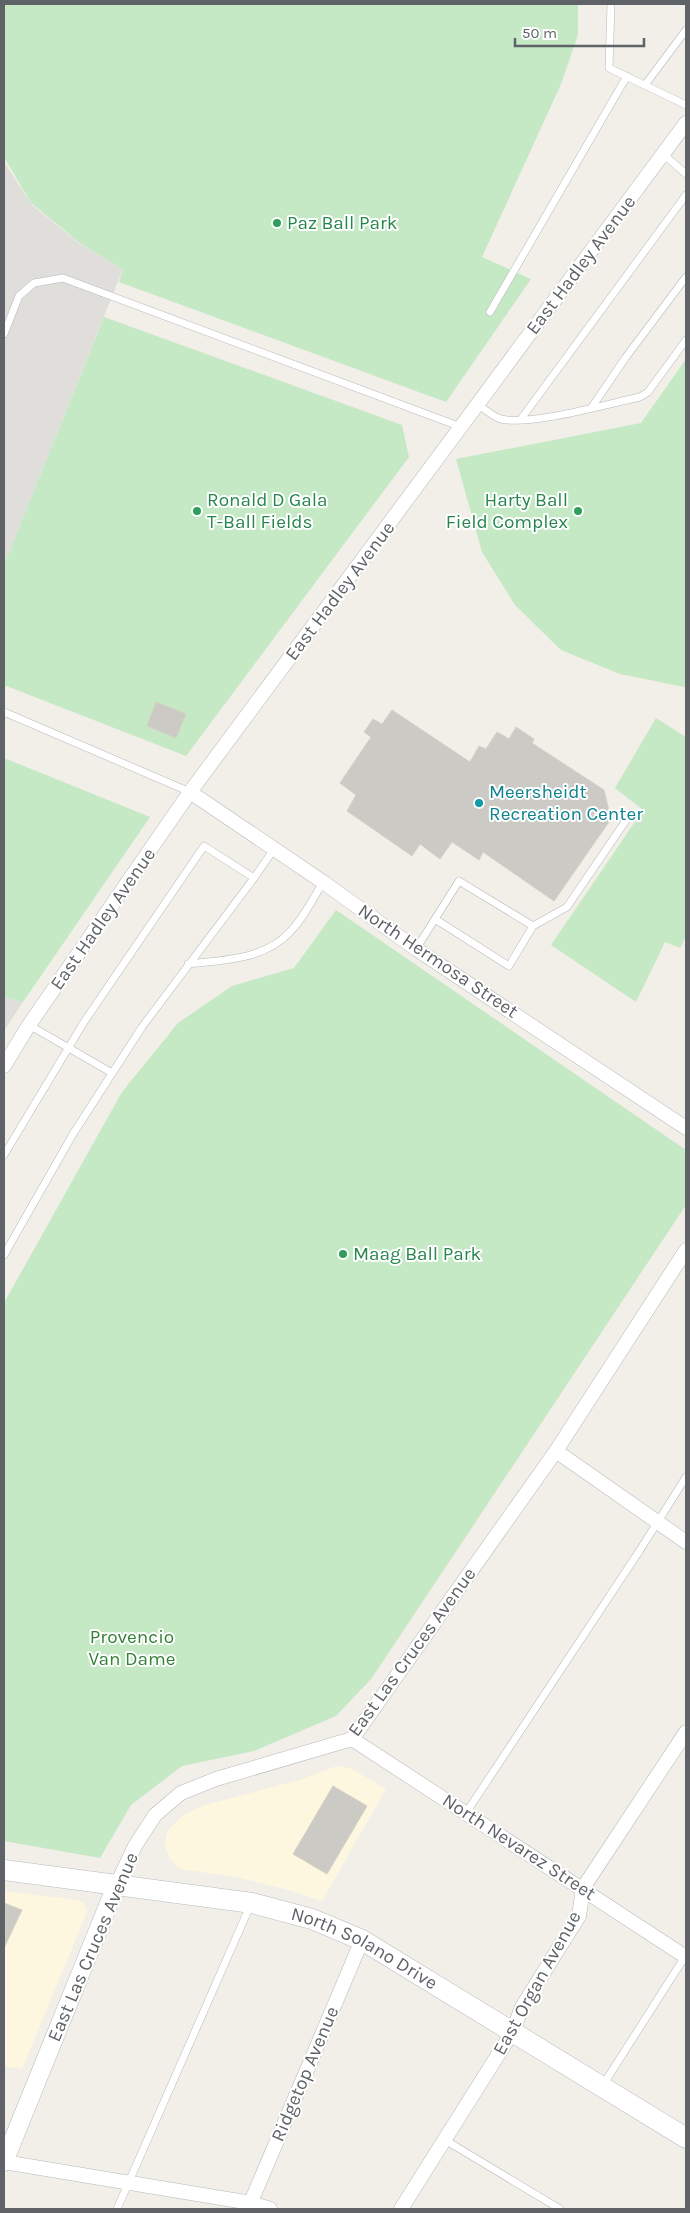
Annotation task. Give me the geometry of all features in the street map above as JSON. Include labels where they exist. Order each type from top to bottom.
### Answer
[{"type":"main road","name":"North Solano Drive","points":[[4,1870],[252,1903],[312,1919],[362,1940],[686,2138]]},
{"type":"street","name":"East Hadley Avenue","points":[[4,1066],[29,1025],[190,792],[686,123]]},
{"type":"street","name":"North Hermosa Street","points":[[190,792],[323,882],[416,949],[686,1128]]},
{"type":"street","name":"East Las Cruces Avenue","points":[[4,2162],[116,1886],[135,1846],[155,1815],[181,1793],[216,1779],[352,1739],[556,1451],[686,1250]]},
{"type":"street","points":[[556,1451],[686,1542]]},
{"type":"street","name":"East Organ Avenue","points":[[401,2209],[513,2031],[522,2007],[579,1916],[583,1888],[686,1732]]},
{"type":"street","name":"North Nevarez Street","points":[[352,1739],[686,1956]]},
{"type":"street","name":"Ridgetop Avenue","points":[[249,2206],[362,1940]]},
{"type":"street","points":[[4,2162],[128,2182],[270,2209]]},
{"type":"lane","points":[[612,4],[609,68],[686,105]]},
{"type":"lane","points":[[645,85],[686,30]]},
{"type":"lane","points":[[490,312],[627,76]]},
{"type":"lane","points":[[663,154],[686,174]]},
{"type":"lane","points":[[521,419],[686,195]]},
{"type":"lane","points":[[592,407],[626,357],[686,277]]},
{"type":"lane","points":[[4,334],[19,296],[34,283],[63,278],[461,428]]},
{"type":"lane","points":[[478,405],[500,418],[521,419],[546,417],[640,397],[648,392],[686,340]]},
{"type":"lane","points":[[4,712],[190,792]]},
{"type":"lane","points":[[435,919],[509,966],[533,926],[567,907],[631,813]]},
{"type":"lane","points":[[4,1155],[68,1048],[204,846],[254,878]]},
{"type":"lane","points":[[4,1255],[73,1134],[112,1073],[188,964],[274,849]]},
{"type":"lane","points":[[416,949],[459,880],[533,926]]},
{"type":"lane","points":[[188,964],[234,959],[275,945],[289,933],[303,915],[323,882]]},
{"type":"lane","points":[[29,1025],[112,1073]]},
{"type":"lane","points":[[466,1813],[686,1477]]},
{"type":"lane","points":[[117,2209],[252,1903]]},
{"type":"lane","points":[[602,2086],[686,1956]]},
{"type":"lane","points":[[445,2140],[560,2209]]},
{"type":"shaded area","points":[[4,162],[32,205],[80,244],[123,269],[4,565]]},
{"type":"shaded area","points":[[4,997],[23,1002],[4,1031]]},
{"type":"shaded area","points":[[337,1766],[350,1768],[386,1789],[322,1901],[285,1889],[236,1877],[180,1869],[171,1860],[166,1850],[165,1842],[168,1830],[182,1816],[202,1806],[302,1779]]},
{"type":"shaded area","points":[[4,1891],[79,1900],[84,1903],[87,1912],[22,2069],[4,2066]]},
{"type":"green space","name":"Paz Ball Park","points":[[4,4],[578,4],[578,35],[561,84],[482,257],[531,279],[446,402],[119,282],[123,269],[81,244],[31,203],[4,157]]},
{"type":"green space","name":"Ronald D Gala T-Ball Fields","points":[[104,317],[402,425],[409,457],[186,756],[4,685],[4,565]]},
{"type":"green space","name":"Harty Ball Field Complex","points":[[686,359],[686,687],[684,687],[620,674],[561,650],[515,605],[482,552],[456,459],[641,423]]},
{"type":"green space","points":[[656,718],[686,737],[686,936],[680,948],[665,942],[636,1002],[551,945],[643,810],[615,788]]},
{"type":"green space","points":[[4,758],[150,817],[23,1002],[4,997]]},
{"type":"green space","name":"Maag Ball Park","points":[[336,910],[686,1150],[686,1205],[372,1678],[336,1716],[254,1751],[182,1766],[131,1805],[100,1858],[4,1841],[4,1303],[122,1092],[178,1023],[232,986],[294,968]]},
{"type":"building","points":[[156,702],[186,714],[176,738],[147,726]]},
{"type":"building","name":"Meersheidt Recreation Center","points":[[392,710],[470,762],[479,746],[486,749],[497,732],[509,739],[516,727],[534,739],[532,743],[604,790],[611,819],[554,901],[483,852],[479,860],[452,842],[440,859],[420,844],[412,856],[347,811],[356,795],[340,783],[371,737],[364,732],[373,719],[382,724]]},
{"type":"building","points":[[333,1786],[367,1806],[327,1874],[293,1854]]},
{"type":"building","points":[[4,1903],[22,1910],[4,1948]]},
{"type":"place","name":"Paz Ball Park","points":[[277,223]]},
{"type":"place","name":"Ronald D Gala T-Ball Fields","points":[[197,511]]},
{"type":"place","name":"Harty Ball Field Complex","points":[[578,511]]},
{"type":"place","name":"Meersheidt Recreation Center","points":[[479,803]]},
{"type":"place","name":"Maag Ball Park","points":[[343,1254]]},
{"type":"park label","name":"Provencio Van Dame","points":[[132,1648]]}]
